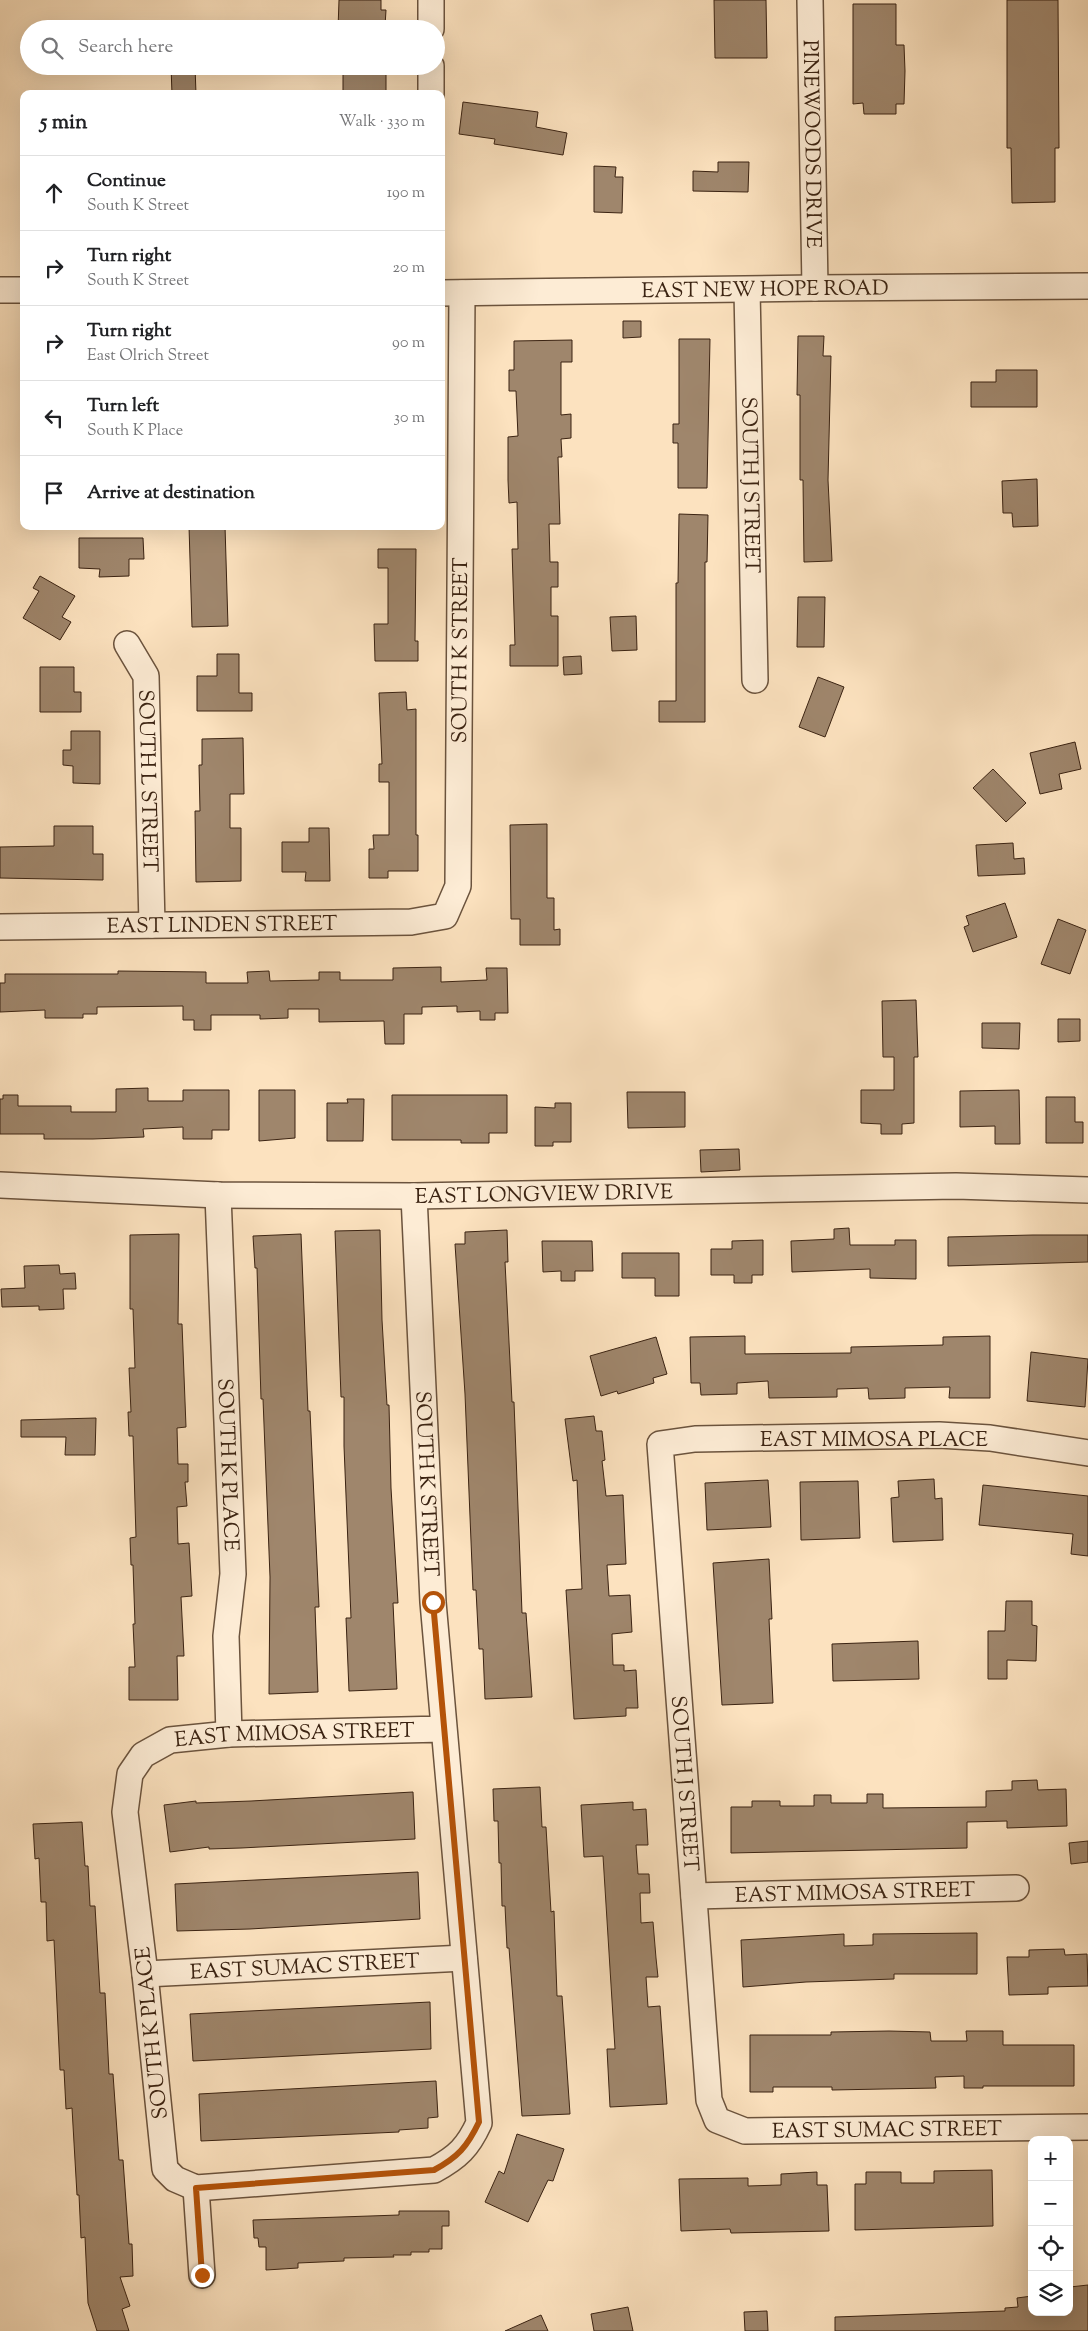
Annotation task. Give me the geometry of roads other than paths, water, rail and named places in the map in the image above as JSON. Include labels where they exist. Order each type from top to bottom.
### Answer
[{"type":"street","points":[[431,0],[431,20]]},
{"type":"street","name":"PINEWOODS DRIVE","points":[[810,0],[815,288]]},
{"type":"street","points":[[431,75],[431,90]]},
{"type":"street","name":"EAST NEW HOPE ROAD","points":[[452,293],[1088,286]]},
{"type":"street","points":[[0,290],[20,290]]},
{"type":"street","name":"SOUTH J STREET","points":[[747,290],[754,680]]},
{"type":"street","name":"SOUTH K STREET","points":[[445,916],[458,886],[452,293]]},
{"type":"street","name":"SOUTH L STREET","points":[[127,644],[146,676],[152,925]]},
{"type":"street","name":"EAST LINDEN STREET","points":[[0,927],[411,922],[445,916]]},
{"type":"street","name":"EAST LONGVIEW DRIVE","points":[[0,1186],[218,1195],[414,1196],[956,1186],[1088,1190]]},
{"type":"street","name":"SOUTH K PLACE","points":[[218,1195],[233,1574],[226,1636],[229,1734]]},
{"type":"street","name":"SOUTH K STREET","points":[[196,2188],[434,2170],[450,2161],[469,2143],[479,2122],[433,1602],[414,1196]]},
{"type":"street","name":"EAST MIMOSA PLACE","points":[[660,1444],[695,1439],[939,1435],[990,1438],[1088,1453]]},
{"type":"street","name":"SOUTH J STREET","points":[[660,1444],[709,2100],[717,2120]]},
{"type":"street","name":"EAST MIMOSA STREET","points":[[130,1774],[143,1755],[170,1740],[229,1734],[443,1729]]},
{"type":"street","name":"SOUTH K PLACE","points":[[130,1774],[125,1812],[145,1974],[165,2169],[175,2179],[196,2188]]},
{"type":"street","name":"EAST MIMOSA STREET","points":[[694,1896],[1016,1888]]},
{"type":"street","name":"EAST SUMAC STREET","points":[[145,1974],[464,1958]]},
{"type":"street","name":"EAST SUMAC STREET","points":[[717,2120],[745,2131],[1088,2127]]},
{"type":"street","points":[[196,2188],[202,2275]]}]
